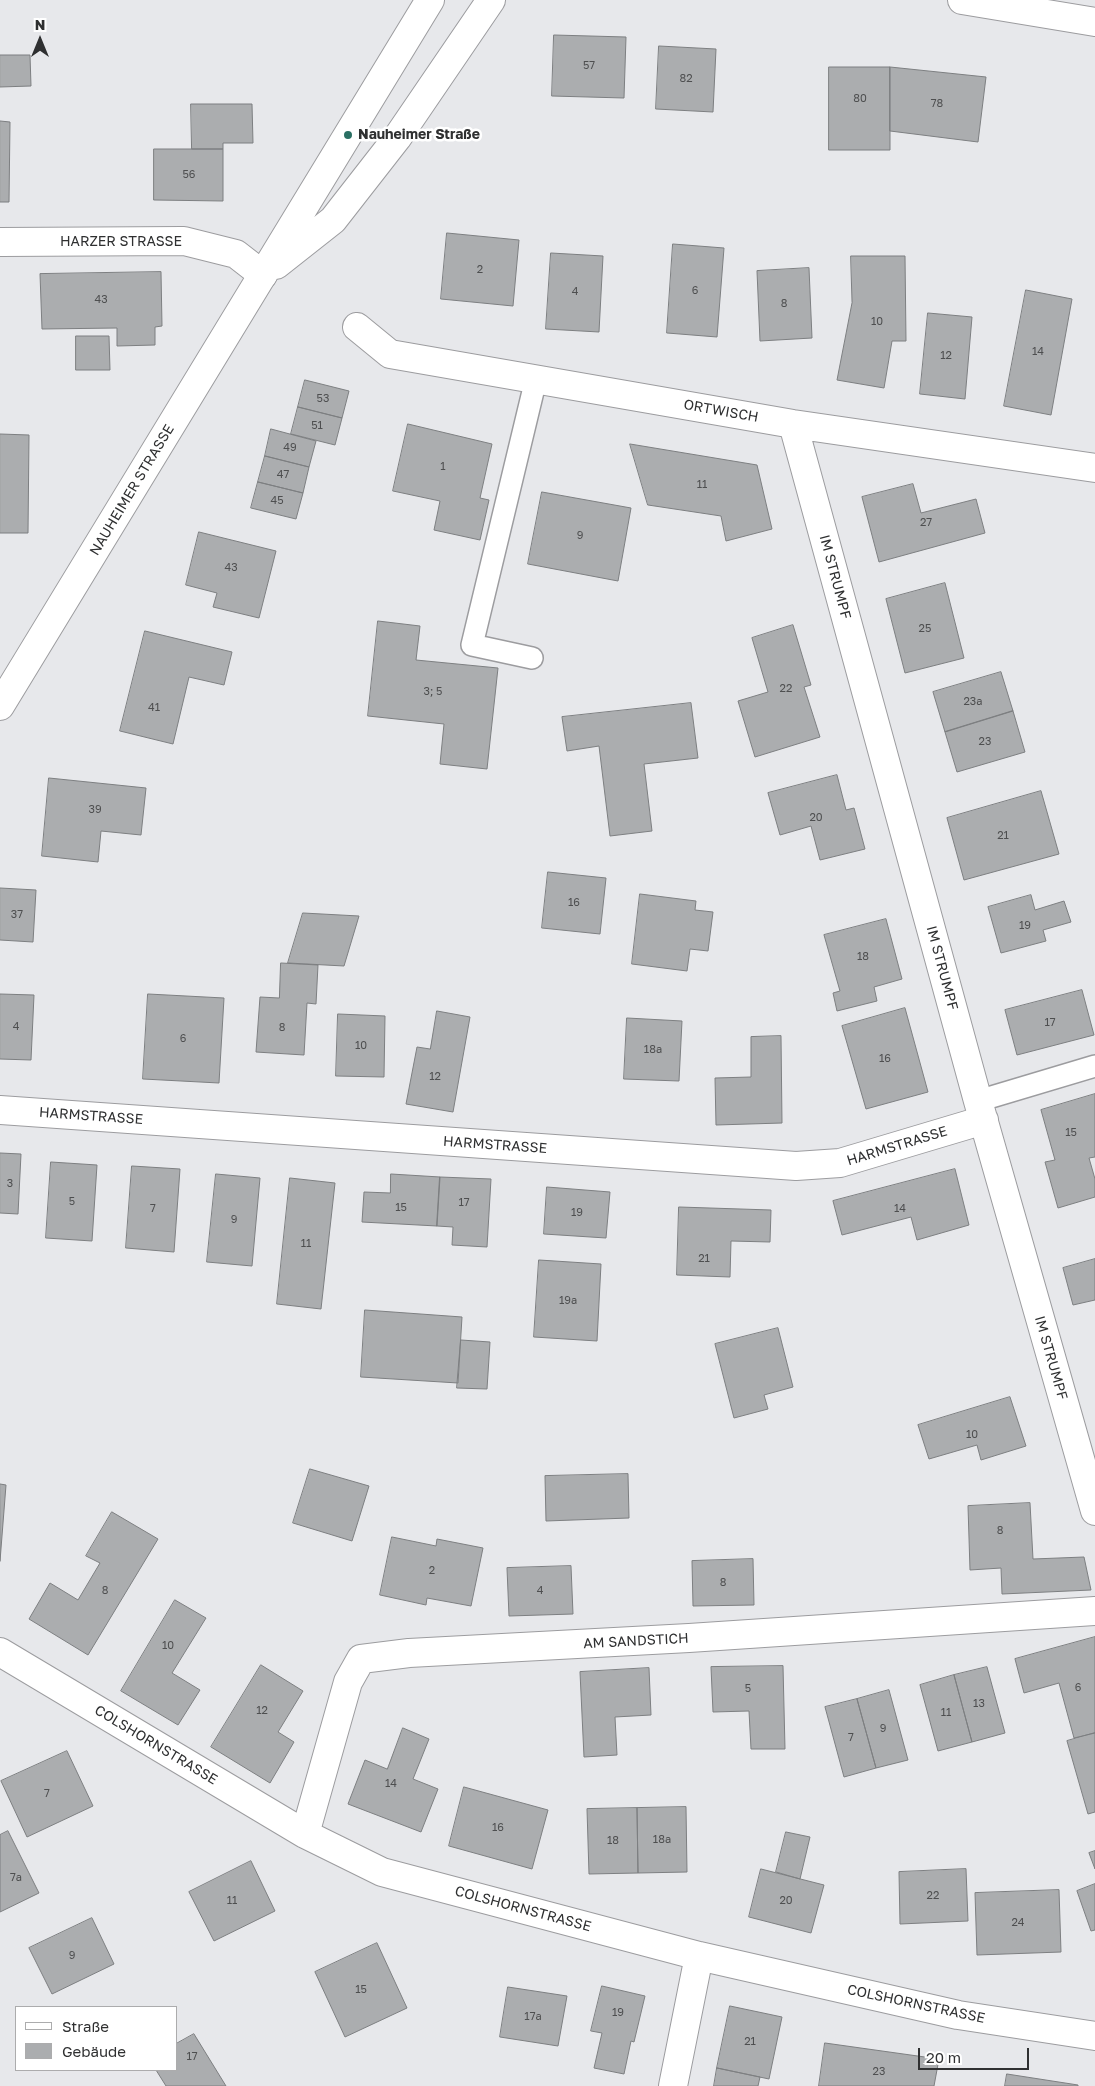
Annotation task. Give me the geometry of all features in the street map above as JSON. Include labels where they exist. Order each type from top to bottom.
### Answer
[{"type":"street","name":"NAUHEIMER STRASSE","points":[[0,706],[430,0]]},
{"type":"street","name":"NAUHEIMER STRASSE","points":[[263,275],[333,220],[397,138],[491,0]]},
{"type":"street","points":[[962,0],[1095,22]]},
{"type":"street","name":"HARZER STRASSE","points":[[0,242],[184,241],[236,254],[263,275]]},
{"type":"street","name":"ORTWISCH","points":[[356,327],[390,354],[793,424],[1095,468]]},
{"type":"street","name":"IM STRUMPF","points":[[793,424],[981,1111],[1095,1511]]},
{"type":"street","name":"HARMSTRASSE","points":[[0,1110],[796,1166],[840,1163],[981,1111]]},
{"type":"street","name":"AM SANDSTICH","points":[[305,1834],[348,1682],[361,1659],[409,1653],[689,1638],[1095,1611]]},
{"type":"street","name":"COLSHORNSTRASSE","points":[[0,1652],[305,1834],[382,1872],[699,1956],[958,2015],[1095,2036]]},
{"type":"street","points":[[673,2086],[699,1956]]},
{"type":"lane","points":[[532,658],[472,646],[536,379]]},
{"type":"lane","points":[[981,1111],[1095,1066]]},
{"type":"building","points":[[554,35],[626,37],[624,98],[552,96]]},
{"type":"building","points":[[659,46],[716,49],[713,112],[656,109]]},
{"type":"building","points":[[0,55],[30,55],[31,86],[0,87]]},
{"type":"building","points":[[829,67],[890,67],[890,150],[829,150]]},
{"type":"building","points":[[890,67],[986,77],[978,142],[890,131]]},
{"type":"building","points":[[191,104],[252,104],[253,143],[223,143],[223,149],[192,149]]},
{"type":"building","points":[[0,121],[10,122],[9,202],[0,202]]},
{"type":"building","points":[[154,149],[223,149],[223,201],[154,200]]},
{"type":"building","points":[[447,233],[519,240],[513,306],[441,299]]},
{"type":"building","points":[[673,244],[724,248],[717,337],[667,333]]},
{"type":"building","points":[[551,253],[603,256],[599,332],[546,329]]},
{"type":"building","points":[[851,256],[905,256],[906,341],[892,341],[884,388],[837,380],[852,303]]},
{"type":"building","points":[[809,268],[812,338],[760,341],[757,271]]},
{"type":"building","points":[[161,272],[162,326],[155,327],[155,345],[117,346],[117,328],[42,329],[40,274]]},
{"type":"building","points":[[1026,290],[1072,299],[1051,415],[1004,406]]},
{"type":"building","points":[[928,313],[972,317],[965,399],[920,394]]},
{"type":"building","points":[[76,336],[109,336],[110,370],[76,370]]},
{"type":"building","points":[[305,380],[349,391],[342,418],[298,407]]},
{"type":"building","points":[[298,407],[342,418],[335,445],[291,434]]},
{"type":"building","points":[[408,424],[492,444],[480,498],[489,500],[480,540],[434,530],[440,501],[393,491]]},
{"type":"building","points":[[271,429],[316,441],[309,467],[265,456]]},
{"type":"building","points":[[0,434],[29,435],[28,533],[0,533]]},
{"type":"building","points":[[630,444],[757,465],[772,529],[726,541],[721,516],[648,505]]},
{"type":"building","points":[[265,456],[309,467],[303,493],[258,482]]},
{"type":"building","points":[[258,482],[303,493],[296,519],[251,508]]},
{"type":"building","points":[[913,484],[921,513],[976,499],[985,533],[879,562],[862,497]]},
{"type":"building","points":[[542,492],[631,508],[618,581],[528,564]]},
{"type":"building","points":[[199,532],[276,551],[259,618],[213,607],[217,593],[186,585]]},
{"type":"building","points":[[945,583],[964,658],[905,673],[886,599]]},
{"type":"building","points":[[378,621],[420,626],[416,660],[498,668],[487,769],[440,764],[444,724],[368,716]]},
{"type":"building","points":[[793,625],[811,685],[804,687],[820,737],[755,757],[738,701],[768,692],[752,638]]},
{"type":"building","points":[[145,631],[232,652],[224,685],[189,677],[173,744],[120,731]]},
{"type":"building","points":[[1001,672],[1013,711],[945,732],[933,692]]},
{"type":"building","points":[[691,703],[698,758],[644,764],[652,831],[610,836],[599,746],[567,751],[562,717]]},
{"type":"building","points":[[1013,711],[1025,752],[957,772],[945,732]]},
{"type":"building","points":[[837,775],[846,810],[854,808],[865,849],[820,860],[811,826],[780,835],[768,793]]},
{"type":"building","points":[[49,778],[146,788],[141,835],[101,831],[98,862],[42,856]]},
{"type":"building","points":[[1041,791],[1059,854],[964,880],[947,818]]},
{"type":"building","points":[[548,872],[606,878],[600,934],[542,928]]},
{"type":"building","points":[[0,888],[36,890],[33,942],[0,940]]},
{"type":"building","points":[[640,894],[696,901],[695,910],[713,912],[708,951],[690,949],[687,971],[632,964]]},
{"type":"building","points":[[1031,895],[1035,910],[1064,901],[1071,922],[1043,930],[1046,941],[1001,953],[988,907]]},
{"type":"building","points":[[303,913],[359,916],[344,966],[288,963]]},
{"type":"building","points":[[886,919],[902,979],[874,987],[877,1001],[837,1011],[833,993],[840,991],[824,935]]},
{"type":"building","points":[[281,963],[318,965],[316,1004],[307,1003],[304,1055],[256,1052],[260,997],[279,998]]},
{"type":"building","points":[[1082,990],[1094,1035],[1017,1055],[1005,1010]]},
{"type":"building","points":[[0,994],[34,995],[31,1060],[0,1059]]},
{"type":"building","points":[[148,994],[224,998],[219,1083],[143,1079]]},
{"type":"building","points":[[905,1008],[928,1092],[866,1109],[842,1026]]},
{"type":"building","points":[[437,1011],[470,1017],[453,1112],[406,1104],[417,1047],[430,1049]]},
{"type":"building","points":[[338,1014],[385,1016],[384,1077],[336,1076]]},
{"type":"building","points":[[627,1018],[682,1021],[679,1081],[624,1079]]},
{"type":"building","points":[[781,1036],[782,1123],[716,1125],[715,1078],[751,1077],[751,1037]]},
{"type":"building","points":[[1095,1094],[1095,1157],[1089,1158],[1095,1179],[1095,1197],[1058,1208],[1045,1162],[1055,1160],[1041,1110]]},
{"type":"building","points":[[0,1153],[21,1154],[18,1214],[0,1213]]},
{"type":"building","points":[[51,1162],[97,1165],[92,1241],[46,1238]]},
{"type":"building","points":[[132,1166],[180,1169],[174,1252],[126,1248]]},
{"type":"building","points":[[955,1169],[969,1225],[917,1240],[911,1217],[842,1235],[833,1201]]},
{"type":"building","points":[[216,1174],[260,1178],[252,1266],[207,1262]]},
{"type":"building","points":[[391,1174],[440,1177],[437,1226],[362,1222],[364,1192],[390,1193]]},
{"type":"building","points":[[440,1177],[491,1179],[487,1247],[452,1245],[453,1227],[437,1226]]},
{"type":"building","points":[[290,1178],[335,1183],[321,1309],[277,1304]]},
{"type":"building","points":[[547,1187],[610,1192],[606,1238],[544,1234]]},
{"type":"building","points":[[679,1207],[771,1210],[770,1242],[731,1241],[730,1277],[677,1275]]},
{"type":"building","points":[[1095,1259],[1095,1300],[1073,1305],[1063,1268]]},
{"type":"building","points":[[539,1260],[601,1264],[597,1341],[534,1337]]},
{"type":"building","points":[[365,1310],[462,1317],[458,1383],[361,1377]]},
{"type":"building","points":[[778,1328],[793,1387],[764,1395],[768,1409],[734,1418],[715,1344]]},
{"type":"building","points":[[461,1340],[490,1342],[487,1389],[457,1388]]},
{"type":"building","points":[[1010,1397],[1026,1446],[981,1460],[977,1445],[929,1459],[918,1425]]},
{"type":"building","points":[[310,1469],[369,1486],[352,1541],[293,1523]]},
{"type":"building","points":[[628,1474],[629,1518],[546,1521],[545,1476]]},
{"type":"building","points":[[0,1484],[6,1485],[0,1561]]},
{"type":"building","points":[[1030,1503],[1033,1559],[1084,1557],[1091,1590],[1002,1594],[1001,1568],[970,1570],[968,1506]]},
{"type":"building","points":[[112,1512],[158,1539],[88,1655],[29,1619],[50,1583],[78,1600],[100,1563],[86,1556]]},
{"type":"building","points":[[392,1537],[436,1546],[437,1539],[483,1548],[471,1606],[427,1598],[426,1605],[380,1595]]},
{"type":"building","points":[[753,1559],[754,1605],[693,1606],[692,1561]]},
{"type":"building","points":[[571,1566],[573,1614],[509,1616],[507,1568]]},
{"type":"building","points":[[175,1600],[206,1618],[172,1673],[200,1690],[178,1725],[121,1691]]},
{"type":"building","points":[[1095,1637],[1095,1733],[1074,1738],[1059,1683],[1024,1693],[1015,1659]]},
{"type":"building","points":[[261,1665],[303,1691],[278,1732],[294,1742],[270,1783],[211,1747]]},
{"type":"building","points":[[783,1666],[785,1749],[751,1749],[749,1711],[713,1712],[711,1667]]},
{"type":"building","points":[[987,1667],[1005,1733],[972,1742],[954,1675]]},
{"type":"building","points":[[649,1668],[651,1715],[615,1717],[617,1755],[584,1757],[580,1672]]},
{"type":"building","points":[[954,1675],[972,1742],[938,1751],[920,1685]]},
{"type":"building","points":[[889,1690],[908,1760],[876,1768],[857,1699]]},
{"type":"building","points":[[857,1699],[876,1768],[844,1777],[825,1707]]},
{"type":"building","points":[[403,1728],[429,1739],[413,1779],[438,1789],[421,1832],[348,1804],[365,1760],[387,1769]]},
{"type":"building","points":[[1095,1733],[1095,1812],[1088,1814],[1067,1741]]},
{"type":"building","points":[[67,1751],[93,1806],[27,1837],[1,1781]]},
{"type":"building","points":[[464,1787],[548,1810],[532,1869],[449,1846]]},
{"type":"building","points":[[686,1807],[687,1872],[638,1873],[637,1808]]},
{"type":"building","points":[[637,1808],[638,1873],[589,1874],[587,1809]]},
{"type":"building","points":[[8,1831],[39,1893],[0,1912],[0,1835]]},
{"type":"building","points":[[786,1832],[810,1837],[800,1879],[776,1872]]},
{"type":"building","points":[[1095,1851],[1095,1869],[1089,1853]]},
{"type":"building","points":[[251,1861],[275,1911],[214,1941],[189,1892]]},
{"type":"building","points":[[761,1869],[824,1885],[811,1933],[749,1917]]},
{"type":"building","points":[[966,1869],[968,1921],[900,1924],[899,1872]]},
{"type":"building","points":[[1095,1884],[1095,1930],[1091,1931],[1077,1891]]},
{"type":"building","points":[[1059,1890],[1061,1952],[977,1955],[975,1893]]},
{"type":"building","points":[[92,1918],[114,1964],[52,1994],[29,1948]]},
{"type":"building","points":[[377,1943],[407,2008],[345,2037],[315,1972]]},
{"type":"building","points":[[602,1986],[645,1996],[634,2042],[631,2041],[624,2074],[594,2068],[602,2033],[591,2031]]},
{"type":"building","points":[[508,1987],[567,1996],[558,2046],[500,2037]]},
{"type":"building","points":[[730,2006],[782,2017],[769,2079],[717,2068]]},
{"type":"building","points":[[194,2034],[226,2086],[166,2086],[157,2071],[178,2071],[178,2043]]},
{"type":"building","points":[[825,2043],[939,2059],[934,2086],[819,2086]]},
{"type":"building","points":[[717,2068],[760,2077],[758,2086],[714,2086]]},
{"type":"building","points":[[1007,2074],[1078,2085],[1078,2086],[1005,2086]]},
{"type":"place","name":"Nauheimer Straße","points":[[348,135]]}]
